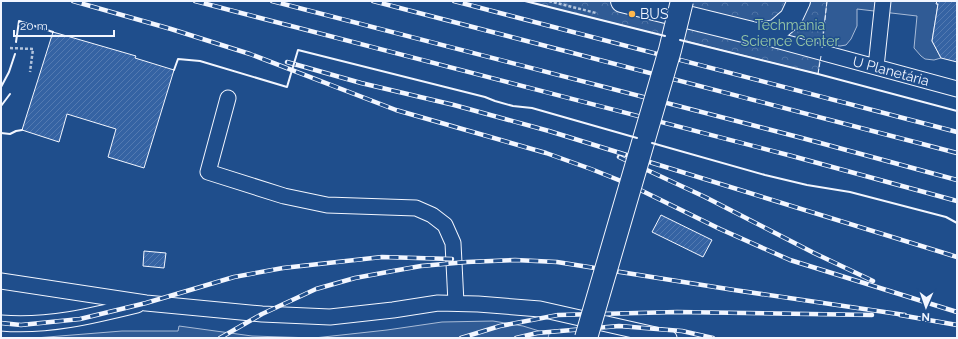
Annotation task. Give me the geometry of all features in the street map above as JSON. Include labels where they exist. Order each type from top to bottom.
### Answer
[{"type":"street","name":"U Planetária","points":[[622,1],[756,34],[776,31],[790,18],[800,1]]},
{"type":"street","points":[[586,338],[670,50],[682,1]]},
{"type":"lane","points":[[876,67],[883,1]]},
{"type":"lane","name":"U Planetária","points":[[756,34],[957,89]]},
{"type":"lane","points":[[228,98],[208,172],[284,196],[327,205],[416,208],[432,215],[445,225],[452,243],[456,303]]},
{"type":"lane","points":[[1,281],[146,303],[262,314],[330,317],[438,303],[540,308],[625,333],[669,338]]},
{"type":"lane","points":[[1,323],[21,325],[80,319],[146,303]]},
{"type":"path","points":[[10,48],[33,49],[30,72]]},
{"type":"shaded area","points":[[825,1],[937,1],[938,4],[932,41],[941,58],[934,60],[925,59],[914,48],[917,16],[857,9],[857,26],[851,39],[846,45],[832,45],[816,40]]},
{"type":"shaded area","points":[[493,321],[523,326],[549,334],[548,338],[314,338],[442,322]]},
{"type":"shaded area","points":[[179,326],[252,336],[314,338],[35,338],[122,331],[178,331]]},
{"type":"green space","name":"Techmania Science Center","points":[[525,1],[827,1],[818,74]]},
{"type":"building","points":[[937,1],[957,1],[957,62],[941,58],[932,41],[938,4],[936,4]]},
{"type":"building","points":[[53,32],[136,56],[135,58],[174,70],[144,168],[108,157],[116,129],[67,114],[59,142],[22,130]]},
{"type":"building","points":[[661,215],[712,240],[703,257],[652,232]]},
{"type":"building","points":[[144,251],[166,253],[164,268],[143,266]]},
{"type":"railway","points":[[73,1],[171,29],[250,54],[396,110],[546,153],[626,183],[720,229],[790,260],[957,312]]},
{"type":"railway","points":[[195,1],[792,156],[957,201]]},
{"type":"railway","points":[[272,1],[802,138],[957,180]]},
{"type":"railway","points":[[373,1],[957,153]]},
{"type":"railway","points":[[454,1],[957,132]]},
{"type":"railway","points":[[287,62],[361,83],[454,105],[549,131],[957,257]]},
{"type":"railway","points":[[619,157],[705,197],[814,253],[873,281]]},
{"type":"railway","points":[[1,323],[21,325],[80,319],[146,303],[234,277],[283,268],[382,257],[452,259]]},
{"type":"railway","points":[[220,338],[262,314],[316,289],[355,278],[421,266],[515,260],[557,262],[905,315]]},
{"type":"railway","points":[[461,338],[500,326],[558,315],[677,312],[872,315]]},
{"type":"railway","points":[[900,315],[957,325]]},
{"type":"railway","points":[[516,338],[537,333],[619,326],[682,331],[713,338]]},
{"type":"fence","points":[[822,48],[827,1]]},
{"type":"fence","points":[[818,74],[821,56]]},
{"type":"wall","points":[[525,1],[665,36]]},
{"type":"wall","points":[[16,42],[19,21],[53,32]]},
{"type":"wall","points":[[680,40],[818,74],[957,111]]},
{"type":"wall","points":[[174,70],[178,59],[200,61],[287,87],[298,50],[485,97],[513,106],[532,108],[637,138]]},
{"type":"wall","points":[[1,87],[9,72],[15,54]]},
{"type":"wall","points":[[1,106],[10,94]]},
{"type":"wall","points":[[1,133],[10,134],[22,130]]},
{"type":"wall","points":[[652,143],[765,175],[807,185],[850,192],[946,217],[957,223]]},
{"type":"place","name":"BUS","points":[[632,14]]}]
